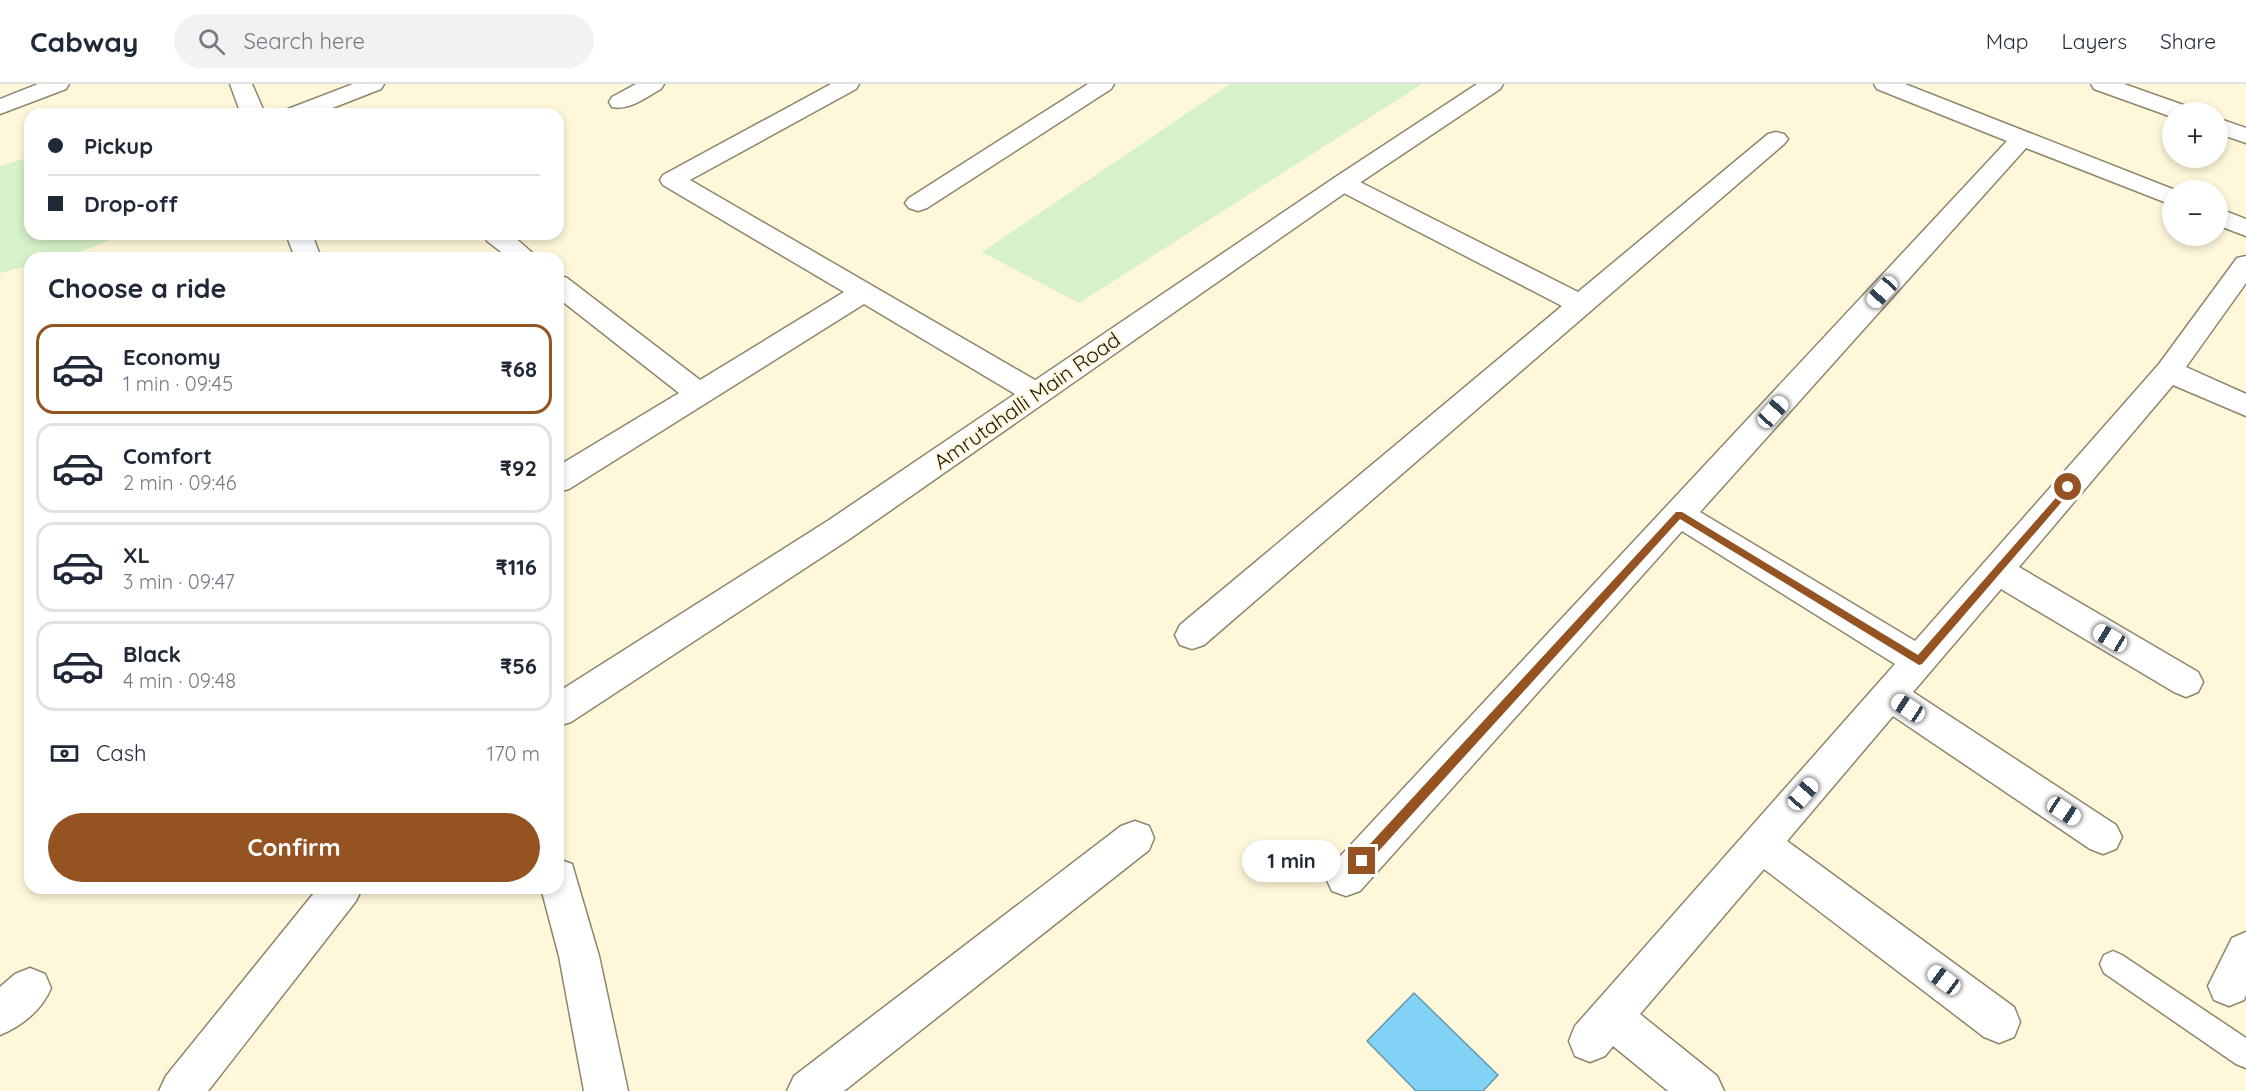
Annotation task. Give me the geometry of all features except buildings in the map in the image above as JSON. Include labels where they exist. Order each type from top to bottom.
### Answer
[{"type":"street","points":[[0,107],[58,84]]},
{"type":"street","points":[[241,84],[251,108]]},
{"type":"street","points":[[311,108],[373,84]]},
{"type":"street","points":[[620,102],[653,84]]},
{"type":"street","points":[[848,84],[672,180],[1037,394]]},
{"type":"street","points":[[918,203],[1103,84]]},
{"type":"street","name":"Amrutahalli Main Road","points":[[564,707],[840,530],[1343,183],[1492,84]]},
{"type":"street","points":[[1885,84],[2162,194]]},
{"type":"street","points":[[2102,84],[2162,105]]},
{"type":"street","points":[[2228,129],[2246,136]]},
{"type":"street","points":[[1346,878],[2022,138]]},
{"type":"street","points":[[1192,635],[1776,139]]},
{"type":"street","points":[[1343,183],[1581,304]]},
{"type":"street","points":[[2228,221],[2246,228]]},
{"type":"street","points":[[502,240],[517,252]]},
{"type":"street","points":[[1702,1091],[1600,1029],[2169,371],[2246,264]]},
{"type":"street","points":[[564,289],[699,394]]},
{"type":"street","points":[[564,477],[864,292]]},
{"type":"street","points":[[2169,371],[2246,406]]},
{"type":"street","points":[[1679,514],[1919,661]]},
{"type":"street","points":[[1996,570],[2186,682]]},
{"type":"street","points":[[1888,695],[2103,837]]},
{"type":"street","points":[[809,1091],[1135,838]]},
{"type":"street","points":[[1760,843],[1999,1022]]},
{"type":"street","points":[[181,1091],[337,894]]},
{"type":"street","points":[[563,894],[579,956],[606,1091]]},
{"type":"street","points":[[0,1014],[30,988]]},
{"type":"lane","points":[[2113,964],[2246,1054]]},
{"type":"green space","points":[[1230,84],[1422,84],[1079,303],[982,252]]},
{"type":"green space","points":[[24,159],[24,240],[109,240],[78,252],[24,252],[24,267],[0,273],[0,166]]},
{"type":"water","points":[[1414,993],[1498,1075],[1483,1091],[1416,1091],[1367,1041]]},
{"type":"route","points":[[1362,861],[1679,514],[1919,661],[2068,487]]}]
